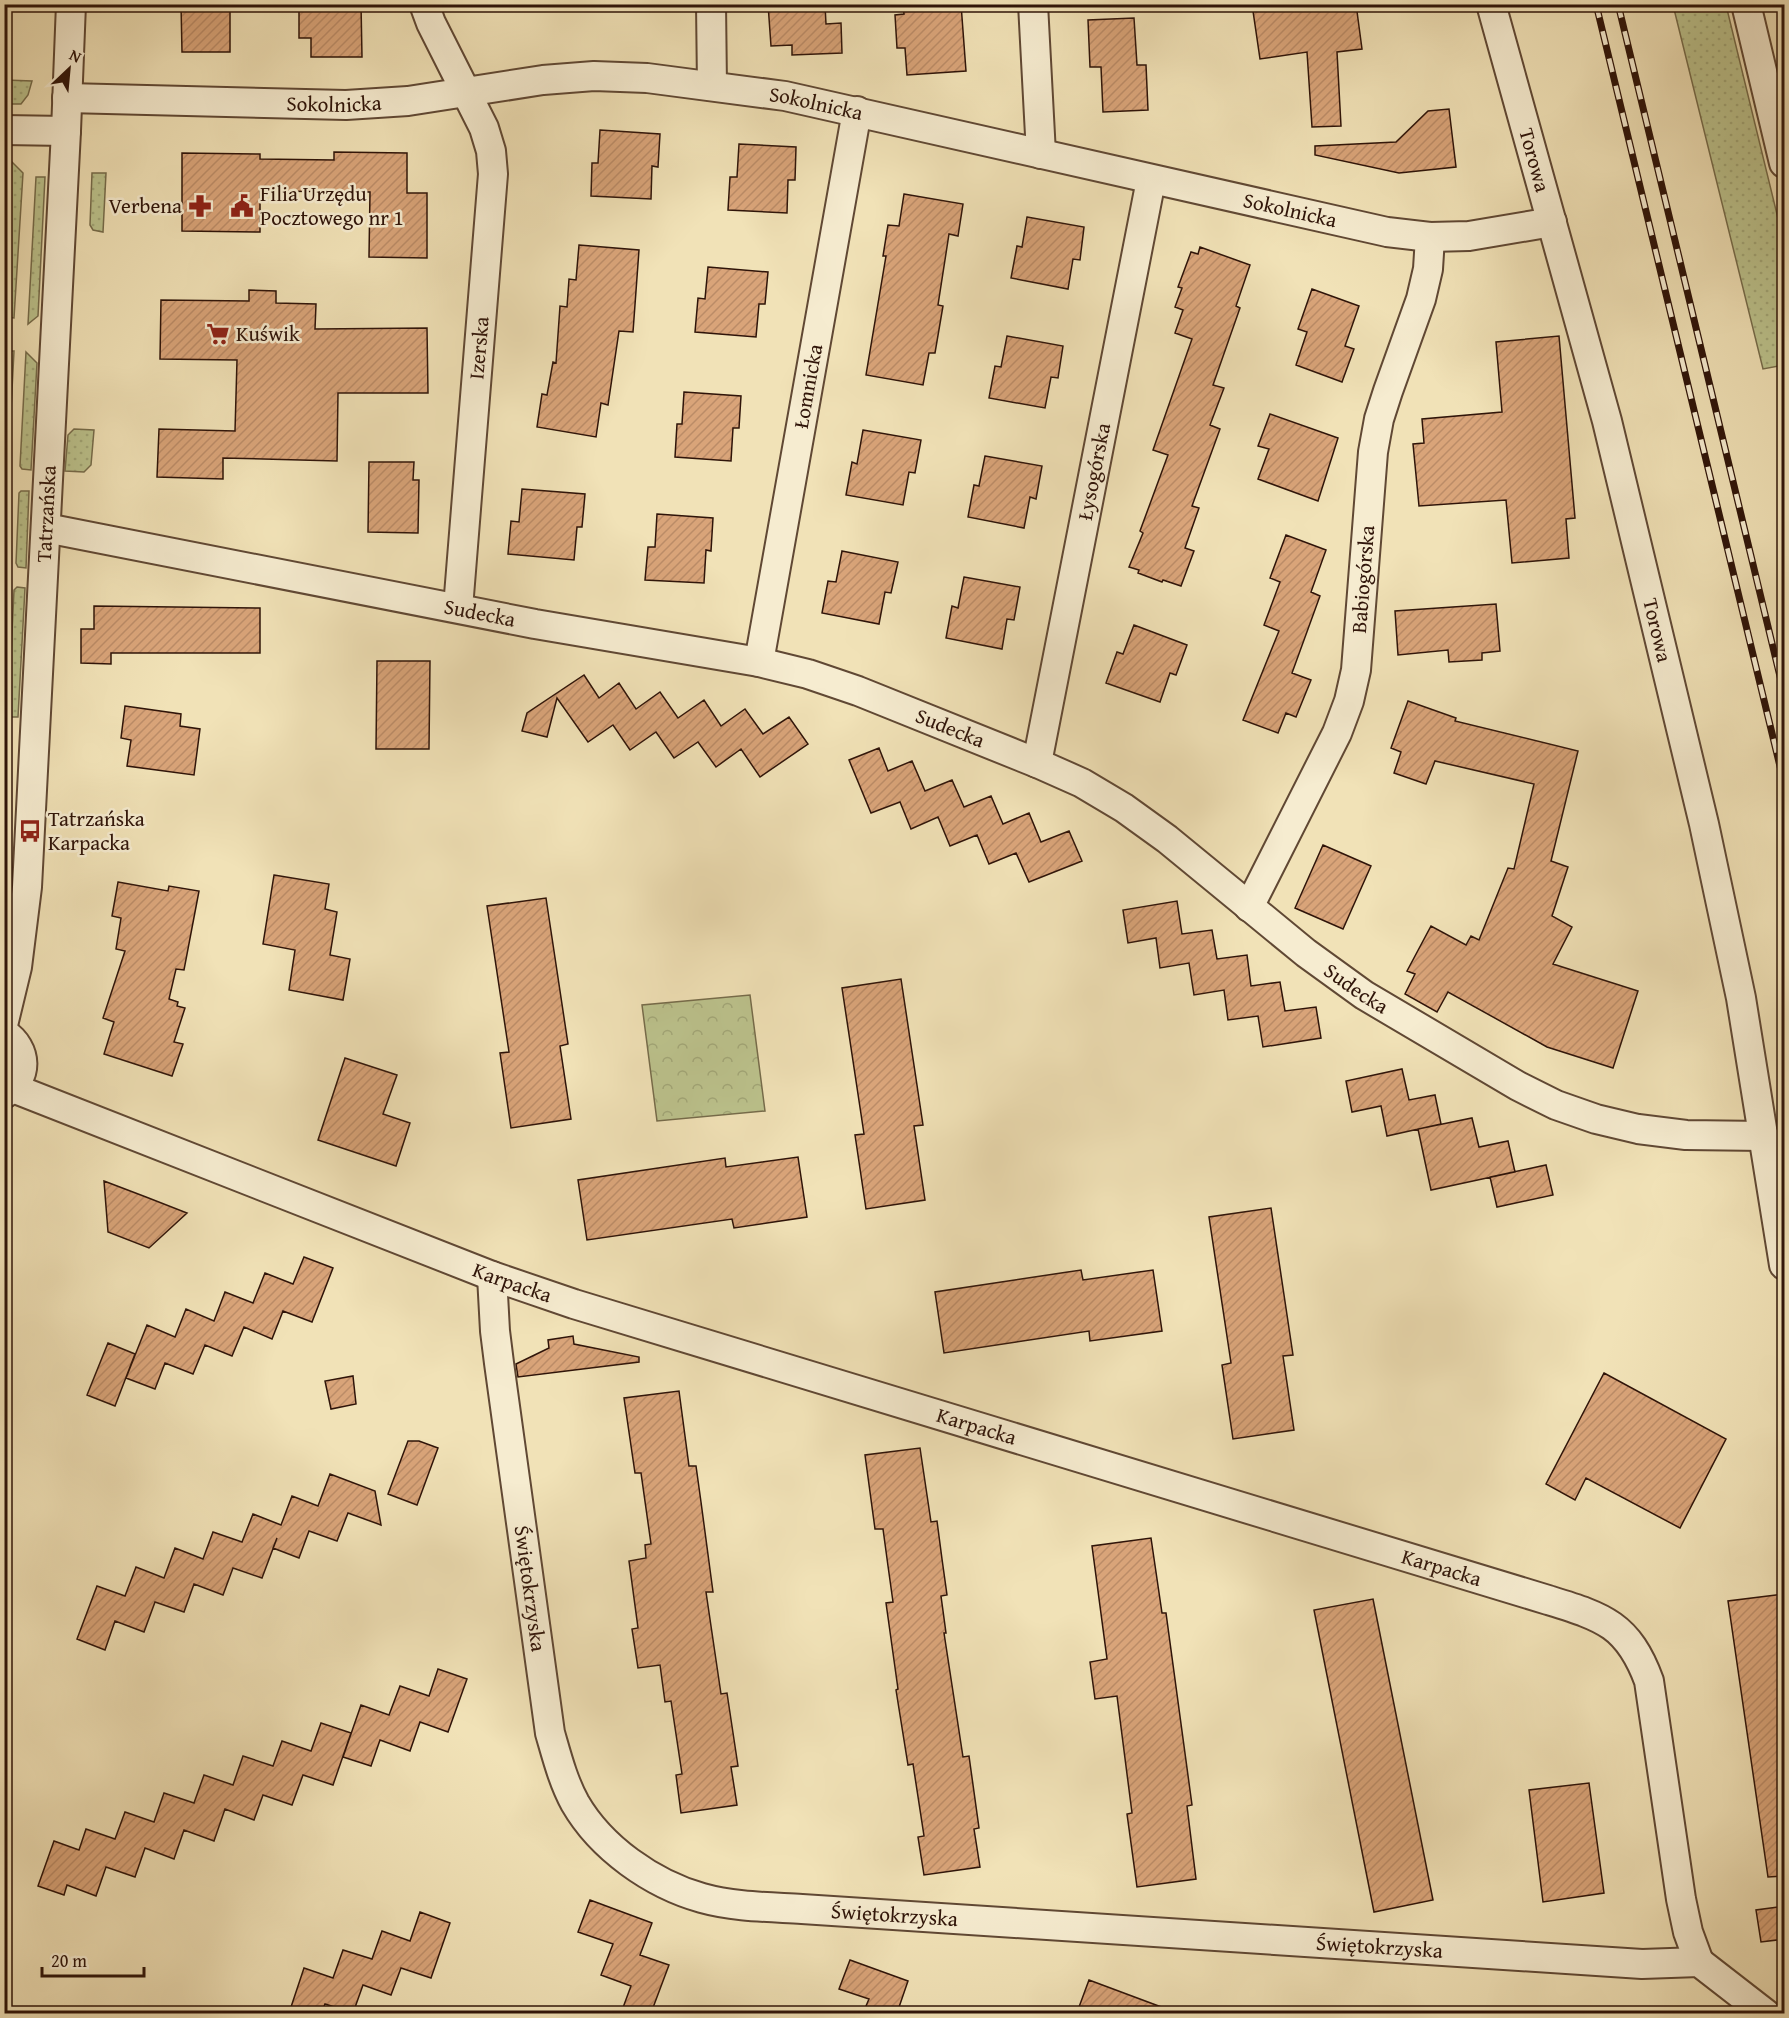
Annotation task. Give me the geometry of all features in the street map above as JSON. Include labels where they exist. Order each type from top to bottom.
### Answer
[{"type":"street","name":"Tatrzańska","points":[[4,1021],[17,967],[27,887],[71,4]]},
{"type":"street","name":"Izerska","points":[[424,4],[489,143],[494,174],[459,608]]},
{"type":"street","points":[[711,4],[712,86]]},
{"type":"street","points":[[1033,4],[1041,154]]},
{"type":"street","name":"Torowa","points":[[1491,4],[1629,506],[1704,824],[1741,998],[1785,1265]]},
{"type":"street","points":[[1746,4],[1785,163]]},
{"type":"street","name":"Sokolnicka","points":[[67,98],[346,105],[408,101],[543,80],[594,76],[647,78],[785,96],[1387,232],[1430,237],[1469,236],[1552,222]]},
{"type":"street","name":"Łomnicka","points":[[759,662],[857,111]]},
{"type":"street","points":[[4,130],[66,131]]},
{"type":"street","name":"Łysogórska","points":[[1037,763],[1151,180]]},
{"type":"street","name":"Babiogórska","points":[[1249,907],[1336,732],[1348,701],[1356,670],[1373,452],[1379,419],[1421,299],[1428,269],[1430,237]]},
{"type":"street","name":"Sudecka","points":[[46,528],[535,624],[759,662],[808,674],[858,691],[1082,783],[1124,808],[1167,839],[1306,953],[1364,995],[1518,1086],[1556,1105],[1596,1119],[1638,1129],[1686,1135],[1764,1136]]},
{"type":"street","points":[[4,1033],[18,1046],[23,1068],[9,1091]]},
{"type":"street","name":"Karpacka","points":[[9,1091],[492,1276],[614,1316],[1583,1611],[1608,1622],[1626,1638],[1640,1657],[1649,1681],[1681,1899],[1688,1932],[1699,1962]]},
{"type":"street","name":"Świętokrzyska","points":[[492,1276],[499,1363],[550,1733],[560,1770],[576,1804],[597,1834],[629,1862],[668,1886],[702,1898],[781,1908],[1642,1964],[1699,1962]]},
{"type":"street","points":[[1699,1962],[1766,2013]]},
{"type":"green space","points":[[1673,5],[1726,5],[1784,243],[1784,365],[1763,369]]},
{"type":"green space","points":[[5,80],[32,81],[28,95],[21,104],[9,104],[9,115],[5,114]]},
{"type":"green space","points":[[4,148],[9,148],[9,159],[23,173],[14,318],[5,317]]},
{"type":"green space","points":[[92,173],[106,173],[103,232],[93,230],[90,225]]},
{"type":"green space","points":[[36,177],[45,177],[38,316],[28,324]]},
{"type":"green space","points":[[4,351],[14,351],[5,526],[4,526]]},
{"type":"green space","points":[[26,352],[37,363],[31,470],[22,469],[20,466]]},
{"type":"green space","points":[[74,429],[94,430],[91,465],[84,472],[65,471],[68,435]]},
{"type":"green space","points":[[29,491],[26,568],[18,567],[16,563],[19,493]]},
{"type":"green space","points":[[17,587],[25,588],[18,717],[8,717],[14,590]]},
{"type":"green space","points":[[750,995],[765,1111],[657,1121],[642,1005]]},
{"type":"building","points":[[181,4],[219,4],[219,10],[230,10],[230,52],[182,52]]},
{"type":"building","points":[[305,4],[361,4],[362,57],[311,57],[311,38],[299,38],[299,11],[305,10]]},
{"type":"building","points":[[768,4],[825,5],[826,24],[841,23],[842,53],[792,55],[792,45],[771,46]]},
{"type":"building","points":[[903,4],[961,4],[966,71],[907,75],[905,48],[897,48],[895,15],[904,14]]},
{"type":"building","points":[[1297,4],[1356,4],[1362,49],[1337,52],[1341,126],[1312,127],[1307,52],[1260,59],[1253,11]]},
{"type":"building","points":[[1134,18],[1137,65],[1146,65],[1148,110],[1103,112],[1101,67],[1090,67],[1088,20]]},
{"type":"building","points":[[1449,109],[1456,167],[1399,173],[1315,155],[1315,146],[1396,142],[1428,111]]},
{"type":"building","points":[[600,130],[660,134],[658,167],[652,166],[651,199],[591,196],[592,163],[598,163]]},
{"type":"building","points":[[739,144],[796,147],[795,180],[788,180],[787,213],[728,210],[730,177],[737,177]]},
{"type":"building","points":[[334,152],[407,153],[407,193],[427,193],[427,258],[369,257],[370,192],[260,191],[260,232],[182,231],[182,153],[260,154],[260,159],[334,160]]},
{"type":"building","points":[[904,194],[963,204],[958,236],[949,234],[938,305],[943,306],[935,353],[929,353],[923,385],[866,375],[886,256],[883,256],[888,225],[899,226]]},
{"type":"building","points":[[1027,217],[1084,227],[1080,260],[1073,259],[1068,289],[1011,278],[1017,246],[1022,247]]},
{"type":"building","points":[[579,245],[639,250],[633,332],[619,331],[608,405],[601,403],[596,437],[537,427],[542,394],[547,395],[553,362],[556,363],[560,306],[567,307],[569,279],[576,280]]},
{"type":"building","points":[[1200,247],[1250,265],[1236,306],[1240,308],[1213,385],[1224,388],[1210,425],[1220,429],[1192,506],[1199,508],[1185,548],[1194,551],[1181,586],[1163,580],[1162,582],[1129,567],[1143,533],[1140,531],[1168,455],[1153,450],[1192,339],[1175,333],[1183,310],[1175,307],[1182,288],[1178,287],[1191,252],[1198,254]]},
{"type":"building","points":[[708,267],[768,272],[765,304],[759,304],[756,337],[695,332],[698,298],[705,299]]},
{"type":"building","points":[[1312,289],[1359,306],[1345,346],[1354,349],[1342,382],[1296,365],[1307,332],[1298,329]]},
{"type":"building","points":[[249,290],[276,291],[276,303],[316,304],[315,329],[427,328],[428,393],[338,393],[337,461],[223,458],[223,479],[157,477],[159,429],[235,431],[237,360],[160,359],[161,300],[249,301]]},
{"type":"building","points":[[1007,336],[1063,346],[1058,378],[1051,377],[1045,408],[989,398],[995,366],[1001,367]]},
{"type":"building","points":[[1559,336],[1575,518],[1566,519],[1569,558],[1512,563],[1506,500],[1419,506],[1413,444],[1424,443],[1422,419],[1502,412],[1496,342]]},
{"type":"building","points":[[684,392],[741,396],[739,428],[733,428],[731,461],[675,457],[677,424],[682,424]]},
{"type":"building","points":[[1270,414],[1338,438],[1318,501],[1258,479],[1269,449],[1258,446]]},
{"type":"building","points":[[863,430],[921,440],[915,473],[909,472],[903,505],[846,495],[852,462],[857,464]]},
{"type":"building","points":[[985,456],[1042,466],[1036,499],[1030,497],[1024,528],[968,517],[974,485],[979,486]]},
{"type":"building","points":[[369,462],[414,462],[413,480],[419,480],[418,533],[368,532]]},
{"type":"building","points":[[522,489],[585,494],[582,527],[577,527],[574,560],[508,554],[511,521],[519,522]]},
{"type":"building","points":[[657,514],[713,518],[711,551],[706,550],[704,583],[645,580],[648,547],[655,547]]},
{"type":"building","points":[[1286,535],[1326,550],[1311,592],[1320,596],[1292,673],[1311,680],[1296,717],[1286,713],[1278,733],[1243,720],[1279,631],[1264,625],[1280,582],[1270,578]]},
{"type":"building","points":[[842,551],[898,562],[891,593],[885,592],[879,624],[822,613],[828,581],[836,582]]},
{"type":"building","points":[[964,577],[1020,587],[1014,620],[1007,619],[1002,649],[946,638],[952,606],[958,608]]},
{"type":"building","points":[[1496,604],[1500,651],[1482,653],[1482,660],[1449,662],[1448,650],[1398,655],[1395,611]]},
{"type":"building","points":[[94,606],[260,608],[260,653],[111,653],[111,664],[81,663],[81,629],[94,629]]},
{"type":"building","points":[[1134,625],[1187,645],[1176,675],[1170,673],[1160,702],[1106,683],[1117,652],[1123,654]]},
{"type":"building","points":[[377,661],[430,661],[429,749],[376,749]]},
{"type":"building","points":[[584,675],[599,698],[619,683],[636,709],[660,692],[678,718],[704,700],[721,726],[745,709],[763,734],[789,717],[808,744],[760,777],[741,749],[716,767],[698,742],[674,758],[656,732],[630,750],[613,725],[588,742],[557,698],[547,737],[522,731],[527,713]]},
{"type":"building","points":[[1408,701],[1456,718],[1455,721],[1578,751],[1551,861],[1568,867],[1552,916],[1572,927],[1553,964],[1638,991],[1613,1068],[1547,1047],[1448,992],[1437,1012],[1405,994],[1415,974],[1407,971],[1431,926],[1466,945],[1471,936],[1479,940],[1508,868],[1514,869],[1534,784],[1435,761],[1426,784],[1394,773],[1401,752],[1391,748]]},
{"type":"building","points":[[125,706],[181,714],[180,726],[200,729],[194,775],[127,766],[131,740],[121,738]]},
{"type":"building","points":[[879,748],[888,771],[912,761],[925,791],[952,780],[964,807],[991,796],[1003,824],[1029,813],[1041,842],[1069,831],[1082,861],[1029,882],[1016,853],[989,864],[977,835],[950,846],[938,817],[911,829],[900,802],[871,813],[849,760]]},
{"type":"building","points":[[1323,845],[1371,866],[1343,929],[1295,908]]},
{"type":"building","points":[[274,875],[329,884],[325,909],[337,912],[330,955],[350,959],[343,1000],[289,990],[295,950],[263,944]]},
{"type":"building","points":[[118,882],[168,891],[169,886],[199,891],[184,970],[176,969],[169,999],[178,1002],[177,1006],[185,1008],[174,1042],[183,1044],[172,1076],[104,1054],[114,1022],[103,1018],[125,951],[116,949],[121,918],[112,916]]},
{"type":"building","points":[[546,898],[568,1044],[560,1046],[571,1119],[511,1128],[500,1053],[509,1052],[487,906]]},
{"type":"building","points":[[1177,901],[1182,934],[1212,930],[1217,959],[1247,955],[1251,986],[1280,982],[1285,1011],[1316,1007],[1321,1038],[1263,1047],[1258,1016],[1228,1020],[1224,990],[1194,995],[1189,963],[1160,968],[1156,938],[1128,943],[1123,910]]},
{"type":"building","points":[[901,979],[923,1125],[914,1126],[925,1200],[866,1209],[855,1135],[864,1134],[842,988]]},
{"type":"building","points":[[345,1058],[397,1075],[383,1114],[410,1123],[396,1166],[318,1140]]},
{"type":"building","points":[[1402,1069],[1409,1100],[1435,1095],[1441,1124],[1387,1136],[1381,1106],[1352,1112],[1346,1081]]},
{"type":"building","points":[[1472,1118],[1479,1147],[1508,1141],[1515,1172],[1431,1190],[1418,1129]]},
{"type":"building","points":[[798,1157],[807,1217],[734,1228],[732,1219],[587,1240],[578,1180],[725,1158],[726,1167]]},
{"type":"building","points":[[1546,1165],[1553,1195],[1497,1207],[1490,1177]]},
{"type":"building","points":[[104,1181],[187,1213],[149,1248],[108,1232]]},
{"type":"building","points":[[1271,1208],[1293,1355],[1283,1356],[1294,1430],[1233,1439],[1222,1365],[1231,1363],[1209,1217]]},
{"type":"building","points":[[304,1257],[333,1268],[312,1322],[283,1311],[272,1339],[244,1327],[232,1356],[205,1345],[193,1374],[165,1363],[155,1389],[126,1378],[147,1325],[175,1337],[186,1309],[214,1321],[225,1292],[253,1303],[265,1273],[293,1284]]},
{"type":"building","points":[[1081,1270],[1083,1280],[1153,1270],[1162,1331],[1090,1341],[1089,1331],[944,1353],[935,1292]]},
{"type":"building","points":[[573,1336],[574,1344],[639,1357],[639,1362],[518,1377],[516,1364],[549,1348],[548,1340]]},
{"type":"building","points":[[108,1343],[135,1354],[115,1406],[87,1395]]},
{"type":"building","points":[[1604,1373],[1726,1439],[1680,1528],[1586,1478],[1575,1500],[1546,1484]]},
{"type":"building","points":[[353,1376],[356,1404],[331,1409],[325,1381]]},
{"type":"building","points":[[679,1391],[689,1466],[696,1466],[701,1502],[713,1592],[706,1592],[721,1694],[727,1693],[738,1766],[731,1767],[737,1805],[681,1813],[676,1775],[682,1774],[671,1701],[665,1702],[660,1665],[638,1668],[632,1629],[638,1628],[629,1561],[646,1558],[645,1545],[651,1544],[641,1473],[635,1473],[624,1398]]},
{"type":"building","points":[[408,1441],[419,1441],[438,1448],[417,1505],[388,1494]]},
{"type":"building","points":[[920,1448],[931,1522],[937,1521],[947,1595],[941,1596],[946,1633],[944,1633],[963,1757],[969,1756],[979,1828],[974,1829],[980,1867],[924,1875],[918,1837],[924,1836],[913,1764],[908,1765],[896,1690],[898,1689],[886,1603],[893,1602],[883,1529],[875,1529],[865,1455]]},
{"type":"building","points":[[330,1474],[375,1491],[381,1525],[348,1513],[337,1541],[309,1531],[299,1558],[273,1548],[262,1578],[233,1568],[223,1595],[194,1584],[184,1612],[155,1602],[144,1632],[115,1621],[105,1650],[77,1639],[97,1586],[125,1596],[136,1567],[164,1578],[175,1548],[203,1559],[213,1532],[242,1542],[253,1514],[281,1525],[292,1496],[318,1506]]},
{"type":"building","points":[[1151,1538],[1162,1613],[1166,1613],[1192,1805],[1187,1806],[1196,1879],[1137,1887],[1127,1814],[1132,1813],[1117,1696],[1095,1699],[1090,1662],[1107,1659],[1092,1546]]},
{"type":"building","points":[[1785,1594],[1785,1876],[1768,1877],[1728,1601]]},
{"type":"building","points":[[1373,1599],[1433,1900],[1374,1912],[1314,1610]]},
{"type":"building","points":[[438,1669],[467,1679],[448,1732],[420,1722],[410,1751],[380,1740],[371,1766],[343,1757],[361,1705],[389,1715],[400,1686],[429,1696]]},
{"type":"building","points":[[321,1723],[351,1733],[333,1785],[303,1775],[292,1805],[263,1795],[254,1820],[225,1809],[214,1841],[184,1830],[174,1859],[145,1848],[135,1877],[106,1867],[96,1896],[67,1885],[64,1895],[38,1886],[54,1841],[79,1850],[86,1829],[115,1839],[125,1812],[154,1822],[164,1793],[194,1803],[204,1775],[233,1785],[243,1756],[273,1766],[282,1741],[311,1751]]},
{"type":"building","points":[[1589,1783],[1604,1893],[1543,1902],[1529,1790]]},
{"type":"building","points":[[590,1900],[652,1923],[640,1955],[669,1965],[651,2013],[621,2013],[631,1986],[601,1975],[613,1944],[578,1932]]},
{"type":"building","points":[[1785,1906],[1785,1939],[1761,1942],[1756,1910]]},
{"type":"building","points":[[420,1912],[450,1923],[431,1978],[401,1968],[391,1995],[363,1985],[353,2013],[325,2004],[321,2013],[289,2013],[304,1968],[333,1978],[343,1950],[372,1959],[382,1931],[410,1941]]},
{"type":"building","points":[[850,1960],[908,1981],[897,2013],[863,2013],[869,1999],[839,1989]]},
{"type":"building","points":[[1089,1980],[1172,2011],[1171,2013],[1097,2013],[1079,2007]]},
{"type":"railway","points":[[1596,4],[1784,783]]},
{"type":"railway","points":[[1618,4],[1784,693]]},
{"type":"place","name":"Verbena","points":[[200,206]]},
{"type":"place","name":"Filia Urzędu Pocztowego nr 1","points":[[242,206]]},
{"type":"place","name":"Kuświk","points":[[218,334]]},
{"type":"place","name":"Tatrzańska Karpacka","points":[[30,831]]}]
